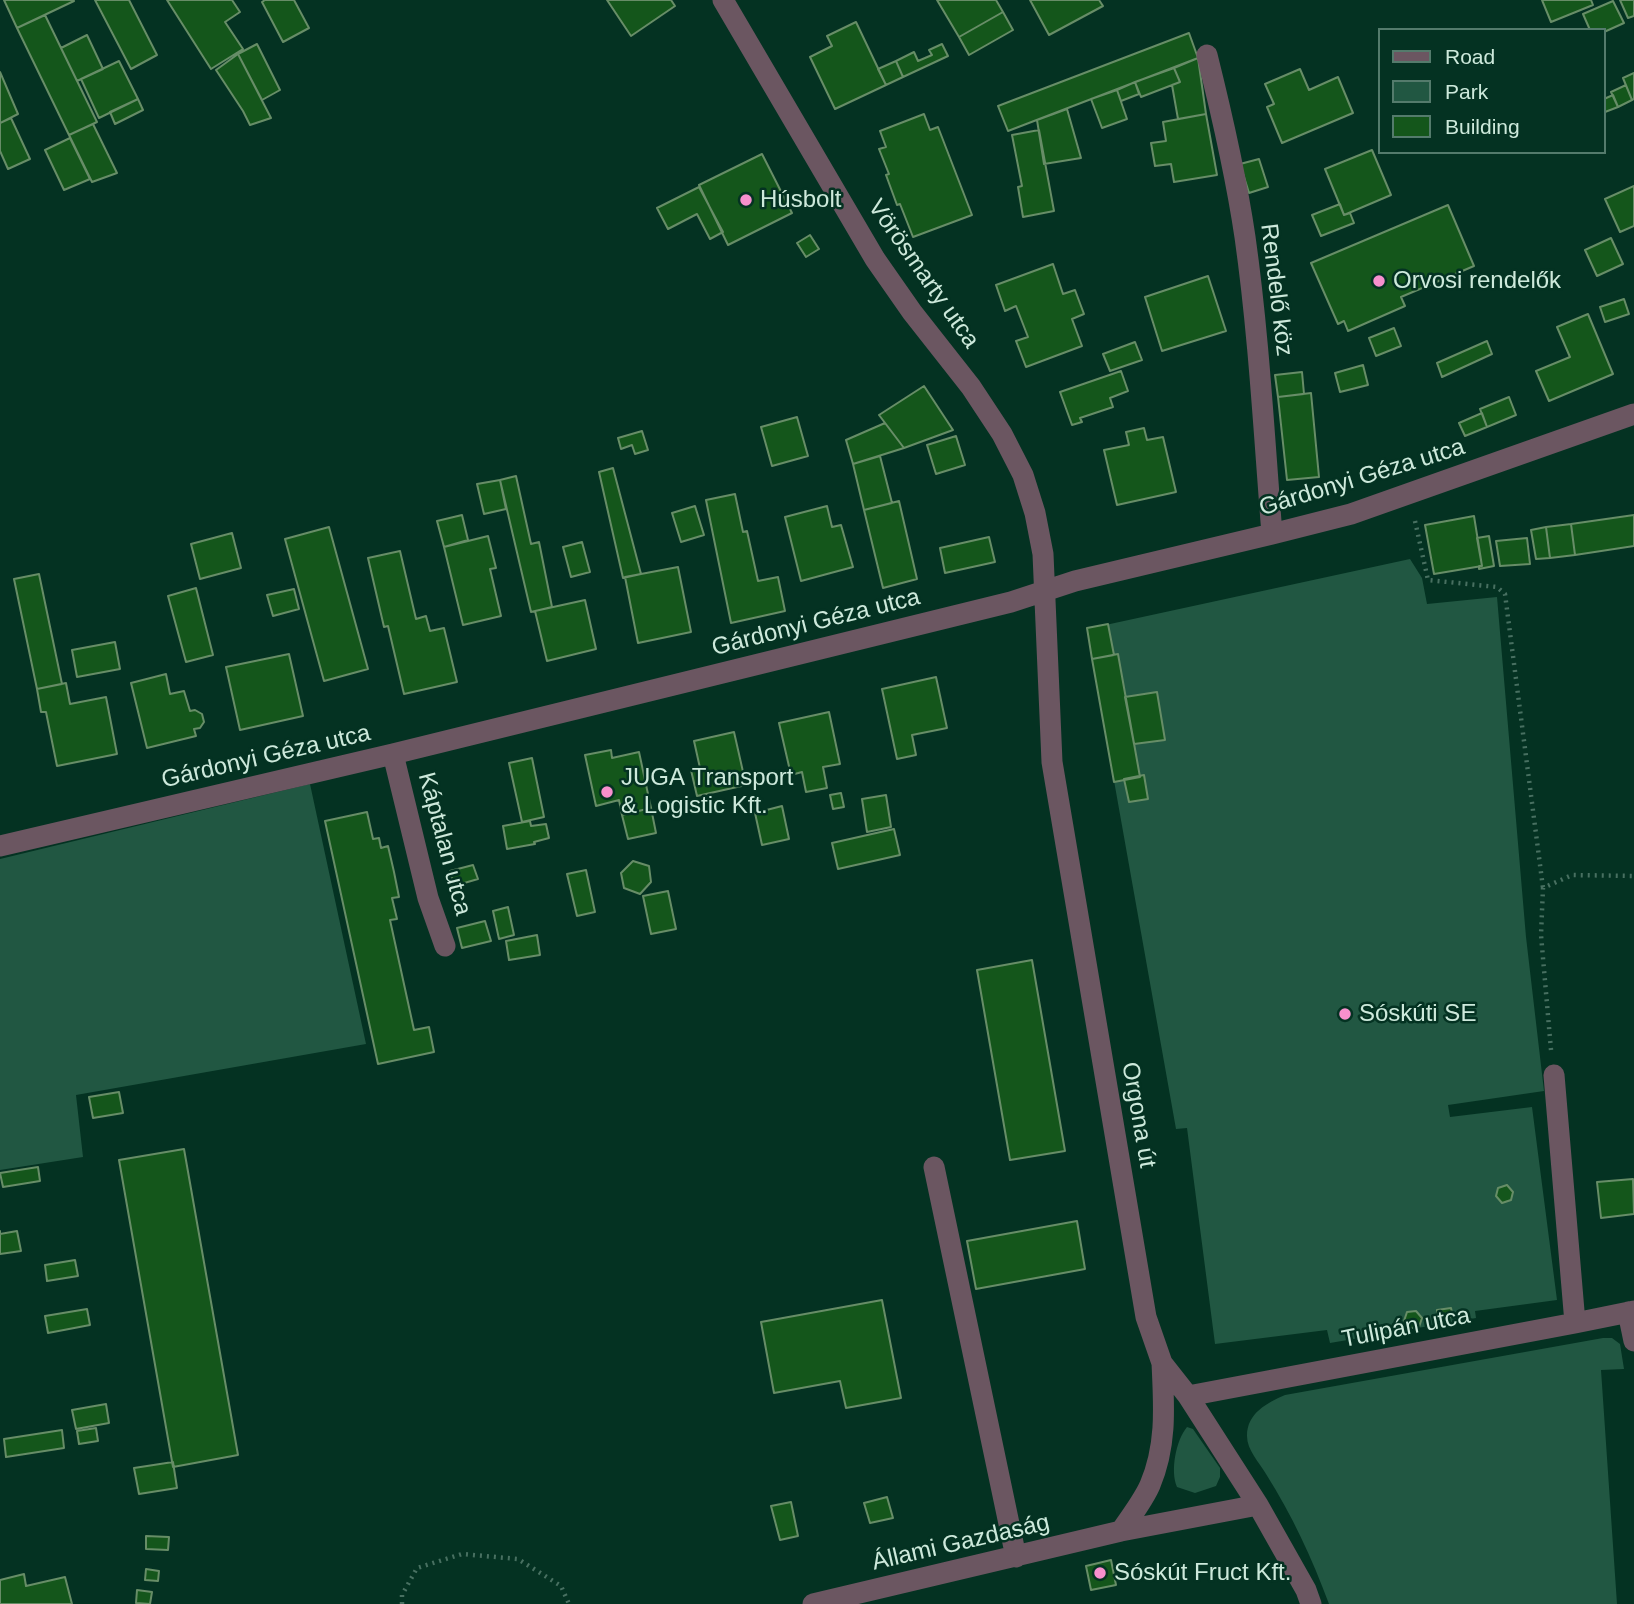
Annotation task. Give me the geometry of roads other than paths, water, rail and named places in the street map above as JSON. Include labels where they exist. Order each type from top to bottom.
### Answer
[{"type":"street","name":"Vörösmarty utca","points":[[723,0],[875,259],[912,312],[971,387],[1002,435],[1023,475],[1035,513],[1043,554],[1045,591]]},
{"type":"street","name":"Rendelő köz","points":[[1207,55],[1245,236],[1259,361],[1272,534]]},
{"type":"street","name":"Gárdonyi Géza utca","points":[[0,846],[393,754],[1011,602],[1075,581],[1351,514],[1634,414]]},
{"type":"street","name":"Orgona út","points":[[1045,591],[1052,762],[1146,1317],[1163,1363],[1188,1396],[1258,1505],[1306,1590],[1311,1604]]},
{"type":"street","name":"Káptalan utca","points":[[393,754],[428,898],[445,946]]},
{"type":"street","points":[[1554,1075],[1575,1323]]},
{"type":"street","points":[[934,1167],[1016,1557]]},
{"type":"street","points":[[1631,1311],[1634,1341]]},
{"type":"street","name":"Tulipán utca","points":[[1188,1396],[1631,1311]]},
{"type":"street","points":[[1121,1531],[1149,1487],[1161,1454],[1165,1416],[1163,1363]]},
{"type":"street","name":"Állami Gazdaság","points":[[813,1604],[1121,1531],[1258,1505]]},
{"type":"place","name":"Húsbolt","points":[[746,200]]},
{"type":"place","name":"Orvosi rendelők","points":[[1379,281]]},
{"type":"place","name":"JUGA Transport & Logistic Kft.","points":[[607,792]]},
{"type":"place","name":"Sóskúti SE","points":[[1345,1014]]},
{"type":"place","name":"Sóskút Fruct Kft.","points":[[1100,1573]]}]
